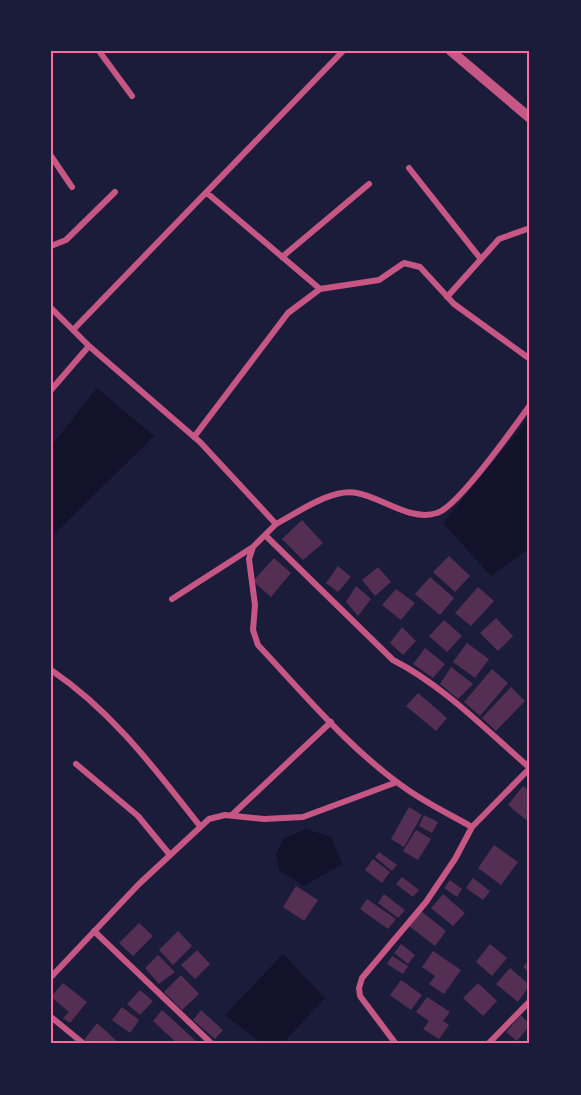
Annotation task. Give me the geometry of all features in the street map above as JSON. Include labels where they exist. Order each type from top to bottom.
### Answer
[{"type":"street","points":[[99,51],[132,96]]},
{"type":"street","points":[[73,330],[343,51]]},
{"type":"street","points":[[451,51],[530,118]]},
{"type":"street","points":[[51,156],[72,187]]},
{"type":"street","points":[[409,168],[480,258]]},
{"type":"street","points":[[282,257],[369,184]]},
{"type":"street","points":[[51,246],[66,240],[115,192]]},
{"type":"street","points":[[207,193],[320,289]]},
{"type":"street","points":[[447,297],[499,239],[530,228]]},
{"type":"street","points":[[194,437],[274,328],[288,313],[320,289],[379,280],[404,263],[412,263],[420,267],[447,297],[530,359]]},
{"type":"street","points":[[51,308],[89,346],[194,437],[276,524]]},
{"type":"street","points":[[51,390],[89,346]]},
{"type":"street","points":[[172,599],[253,547],[276,524],[335,495],[356,493],[405,510],[424,514],[438,513],[456,498],[530,405]]},
{"type":"street","points":[[265,535],[393,660],[412,670],[448,698],[530,768],[472,828],[455,859],[426,902],[362,978],[359,988],[360,996],[396,1044]]},
{"type":"street","points":[[253,547],[249,559],[255,604],[252,630],[258,645],[331,722],[398,782],[472,828]]},
{"type":"street","points":[[51,670],[76,687],[132,741],[200,826]]},
{"type":"street","points":[[233,814],[331,722]]},
{"type":"street","points":[[76,764],[138,816],[170,855]]},
{"type":"street","points":[[51,977],[170,855],[209,819],[233,814],[264,819],[303,816],[398,782]]},
{"type":"street","points":[[94,931],[212,1044]]},
{"type":"street","points":[[488,1044],[530,1001]]},
{"type":"street","points":[[51,1017],[84,1044]]},
{"type":"shaded area","points":[[97,388],[154,436],[51,537],[51,446]]},
{"type":"shaded area","points":[[530,417],[530,554],[526,551],[491,576],[443,523]]},
{"type":"shaded area","points":[[306,829],[331,837],[342,864],[304,886],[279,870],[276,855],[283,839]]},
{"type":"shaded area","points":[[283,954],[325,998],[282,1044],[263,1044],[225,1015]]},
{"type":"building","points":[[302,520],[323,543],[303,560],[282,539]]},
{"type":"building","points":[[449,556],[470,576],[455,592],[433,572]]},
{"type":"building","points":[[274,558],[291,573],[271,597],[253,581]]},
{"type":"building","points":[[338,566],[351,577],[338,592],[326,583]]},
{"type":"building","points":[[378,567],[391,582],[375,596],[362,580]]},
{"type":"building","points":[[430,577],[454,598],[440,615],[415,594]]},
{"type":"building","points":[[356,586],[371,599],[358,616],[346,602]]},
{"type":"building","points":[[478,587],[494,601],[471,626],[455,613]]},
{"type":"building","points":[[396,589],[415,603],[401,620],[382,605]]},
{"type":"building","points":[[496,618],[513,636],[498,651],[480,633]]},
{"type":"building","points":[[444,620],[462,636],[447,652],[429,636]]},
{"type":"building","points":[[402,627],[416,641],[403,655],[390,643]]},
{"type":"building","points":[[467,643],[489,659],[475,678],[453,662]]},
{"type":"building","points":[[425,648],[445,664],[433,678],[413,664]]},
{"type":"building","points":[[451,667],[473,684],[458,699],[440,684]]},
{"type":"building","points":[[492,669],[508,683],[480,716],[464,702]]},
{"type":"building","points":[[511,687],[525,701],[496,731],[482,718]]},
{"type":"building","points":[[418,693],[447,718],[436,731],[406,706]]},
{"type":"building","points":[[523,786],[530,791],[530,823],[508,805]]},
{"type":"building","points":[[409,807],[422,815],[404,847],[391,839]]},
{"type":"building","points":[[424,815],[438,822],[432,833],[419,826]]},
{"type":"building","points":[[416,830],[431,839],[418,860],[403,851]]},
{"type":"building","points":[[494,845],[518,862],[501,885],[478,868]]},
{"type":"building","points":[[379,852],[397,865],[392,871],[375,857]]},
{"type":"building","points":[[373,859],[390,872],[382,883],[365,870]]},
{"type":"building","points":[[402,877],[419,890],[413,897],[396,884]]},
{"type":"building","points":[[473,878],[490,891],[483,900],[466,888]]},
{"type":"building","points":[[450,880],[462,889],[457,897],[444,888]]},
{"type":"building","points":[[296,886],[318,900],[304,921],[283,907]]},
{"type":"building","points":[[384,894],[405,910],[398,918],[378,903]]},
{"type":"building","points":[[443,894],[465,913],[453,926],[431,908]]},
{"type":"building","points":[[367,899],[396,919],[388,929],[360,909]]},
{"type":"building","points":[[421,911],[446,931],[435,946],[409,926]]},
{"type":"building","points":[[139,923],[153,936],[133,956],[119,943]]},
{"type":"building","points":[[178,931],[192,946],[173,965],[159,950]]},
{"type":"building","points":[[401,944],[415,955],[408,964],[394,953]]},
{"type":"building","points":[[490,944],[507,958],[492,976],[476,962]]},
{"type":"building","points":[[197,950],[210,964],[195,979],[181,965]]},
{"type":"building","points":[[433,951],[461,970],[444,994],[429,984],[435,976],[422,967]]},
{"type":"building","points":[[158,955],[175,972],[159,984],[145,968]]},
{"type":"building","points":[[392,956],[408,966],[403,974],[387,964]]},
{"type":"building","points":[[530,959],[530,973],[523,967]]},
{"type":"building","points":[[510,968],[530,985],[518,1002],[496,984]]},
{"type":"building","points":[[181,975],[199,994],[182,1010],[164,992]]},
{"type":"building","points":[[401,980],[422,995],[411,1010],[390,995]]},
{"type":"building","points":[[63,983],[87,1002],[70,1023],[63,1018],[69,1012],[51,997]]},
{"type":"building","points":[[478,983],[497,1001],[483,1016],[463,998]]},
{"type":"building","points":[[140,990],[153,1001],[140,1015],[127,1004]]},
{"type":"building","points":[[427,997],[450,1012],[443,1021],[449,1025],[439,1039],[423,1029],[429,1021],[416,1012]]},
{"type":"building","points":[[122,1007],[139,1020],[130,1033],[112,1020]]},
{"type":"building","points":[[162,1010],[196,1041],[193,1044],[178,1044],[153,1021]]},
{"type":"building","points":[[201,1010],[223,1030],[215,1039],[193,1020]]},
{"type":"building","points":[[521,1015],[530,1025],[517,1041],[506,1032]]},
{"type":"building","points":[[97,1023],[120,1044],[89,1044],[84,1040]]}]
